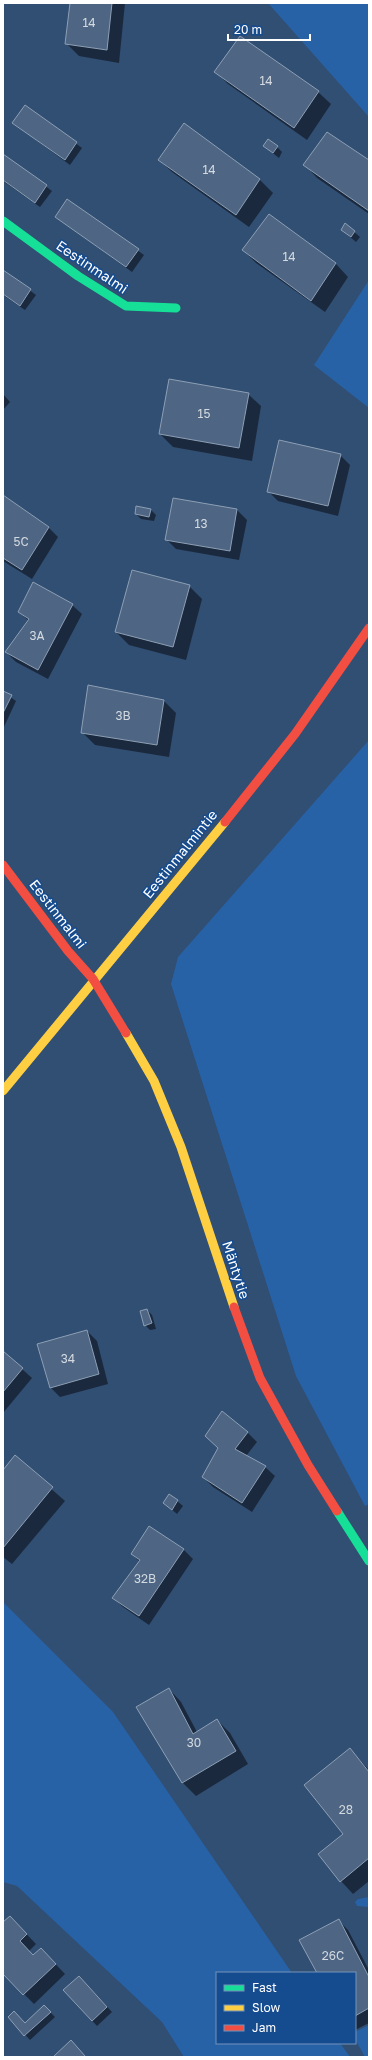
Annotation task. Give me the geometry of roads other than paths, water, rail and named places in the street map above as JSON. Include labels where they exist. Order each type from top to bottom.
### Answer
[{"type":"street","name":"Eestinmalmi","points":[[3,221],[78,276],[126,306],[176,308]]},
{"type":"street","name":"Eestinmalmintie","points":[[3,1091],[93,979],[130,937],[285,748],[369,628]]},
{"type":"street","name":"Eestinmalmi","points":[[3,865],[68,951],[93,979]]},
{"type":"street","name":"Mäntytie","points":[[93,979],[137,1051],[168,1112],[186,1161],[229,1294],[260,1378],[308,1465],[369,1561]]}]
